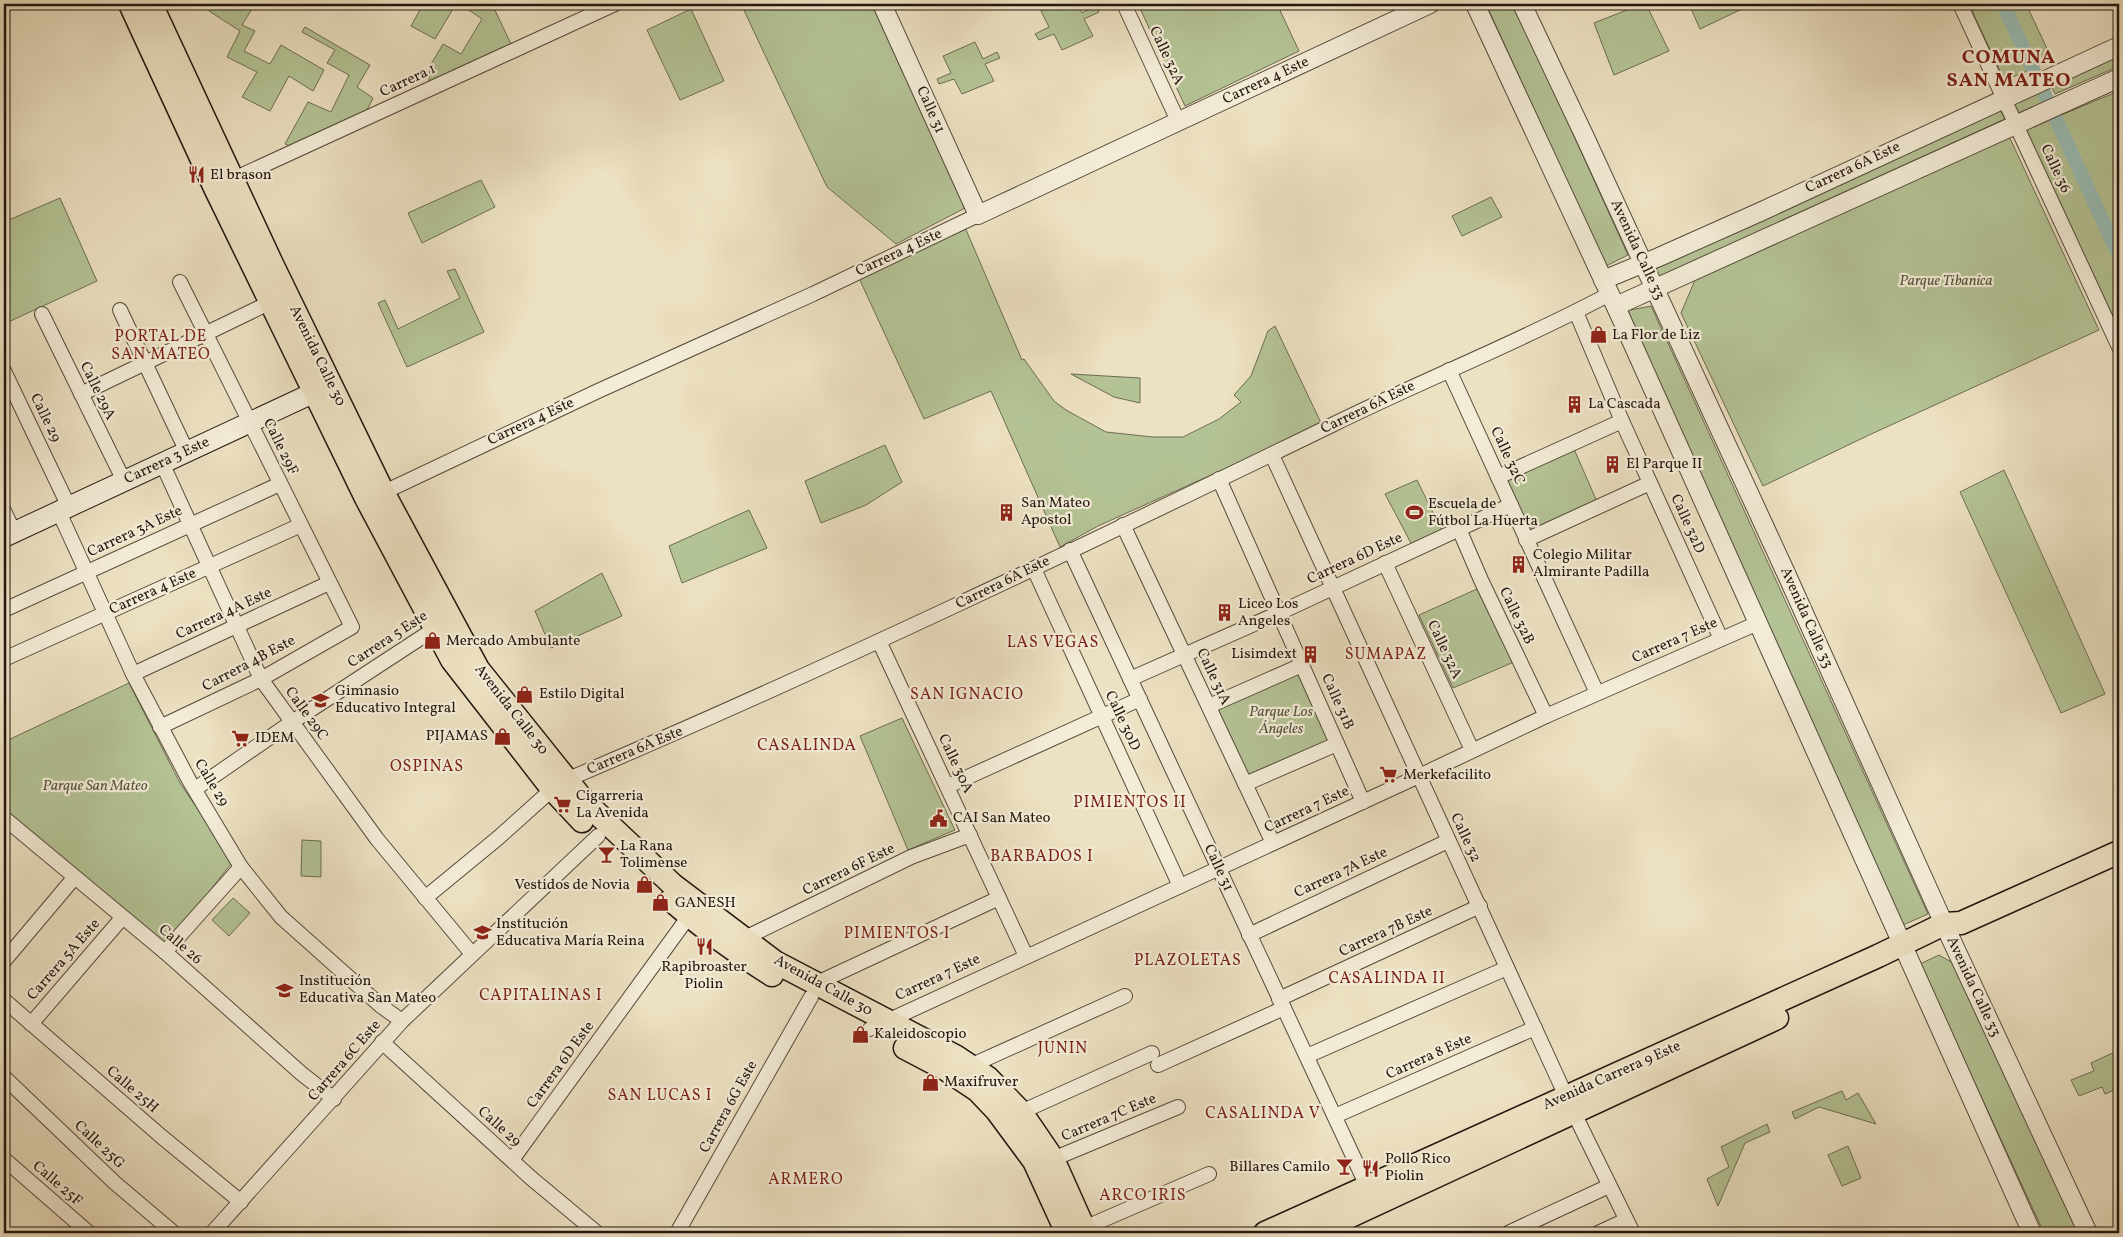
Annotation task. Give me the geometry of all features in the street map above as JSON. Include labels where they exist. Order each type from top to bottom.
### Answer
[{"type":"main road","name":"Avenida Calle 30","points":[[130,4],[224,183],[375,496],[442,624],[452,660],[464,676],[559,785],[598,836],[689,916],[742,956],[813,990],[877,1024],[977,1090],[997,1111],[1034,1161],[1079,1231]]},
{"type":"main road","name":"Avenida Calle 30","points":[[151,4],[271,302],[323,389]]},
{"type":"main road","name":"Carrera 3 Este","points":[[9,535],[323,389]]},
{"type":"main road","name":"Avenida Calle 30","points":[[559,785],[602,819],[673,885],[813,990]]},
{"type":"main road","name":"Avenida Carrera 9 Este","points":[[1265,1233],[1308,1228],[1952,927],[2119,852]]},
{"type":"main road","name":"Avenida Calle 30","points":[[877,1024],[955,1056],[988,1078],[1021,1112],[1053,1159],[1079,1231]]},
{"type":"main road","name":"Avenida Carrera 9 Este","points":[[1308,1228],[1367,1186],[1571,1105]]},
{"type":"street","name":"Carrera 1","points":[[224,183],[614,4]]},
{"type":"street","name":"Calle 31","points":[[882,4],[978,216]]},
{"type":"street","name":"Calle 32A","points":[[1124,4],[1178,122]]},
{"type":"street","name":"Carrera 4 Este","points":[[375,496],[589,394],[813,294],[1430,4]]},
{"type":"street","points":[[1475,4],[1603,280],[1609,302],[1758,623],[2032,1233]]},
{"type":"street","name":"Avenida Calle 33","points":[[1522,4],[1952,927],[2088,1233]]},
{"type":"street","name":"Calle 36","points":[[1960,4],[2119,347]]},
{"type":"street","name":"Carrera 6A Este","points":[[1603,280],[1752,216],[2119,46]]},
{"type":"street","name":"Carrera 6A Este","points":[[425,898],[559,785],[722,713],[1034,569],[1219,479],[1576,312],[1654,288],[2119,78]]},
{"type":"street","name":"Calle 29F","points":[[180,282],[352,627]]},
{"type":"street","points":[[81,394],[271,302]]},
{"type":"street","points":[[120,310],[187,452]]},
{"type":"street","name":"Calle 32D","points":[[1576,312],[1622,421],[1722,639]]},
{"type":"street","name":"Calle 29A","points":[[42,314],[124,481]]},
{"type":"street","name":"Calle 32C","points":[[1449,370],[1597,693]]},
{"type":"street","name":"Calle 29","points":[[4,371],[64,509],[86,573],[133,674],[160,727],[241,867],[281,917],[381,1006],[402,1021]]},
{"type":"street","points":[[1498,477],[1622,421]]},
{"type":"street","name":"Calle 32","points":[[1272,455],[1448,841],[1480,906],[1609,1186],[1633,1233]]},
{"type":"street","name":"Calle 29C","points":[[162,464],[260,679],[377,839],[472,954]]},
{"type":"street","name":"Calle 31B","points":[[1219,479],[1363,802]]},
{"type":"street","points":[[1526,540],[1650,483]]},
{"type":"street","name":"Carrera 3A Este","points":[[4,610],[280,484]]},
{"type":"street","name":"Carrera 6D Este","points":[[1130,679],[1279,613],[1333,586],[1511,505]]},
{"type":"street","points":[[4,511],[9,535]]},
{"type":"street","name":"Carrera 4 Este","points":[[4,659],[301,525]]},
{"type":"street","name":"Calle 31A","points":[[1123,525],[1273,844]]},
{"type":"street","name":"Calle 32B","points":[[1459,529],[1481,580],[1546,716]]},
{"type":"street","name":"Calle 31","points":[[1070,550],[1367,1186]]},
{"type":"street","name":"Calle 32A","points":[[1385,563],[1472,750]]},
{"type":"street","name":"Calle 30D","points":[[1034,569],[1180,886]]},
{"type":"street","name":"Carrera 4A Este","points":[[133,674],[329,582]]},
{"type":"street","name":"Carrera 7 Este","points":[[877,1024],[1273,844],[1546,716],[1758,623]]},
{"type":"street","name":"Carrera 5 Este","points":[[195,789],[292,722],[442,624]]},
{"type":"street","name":"Carrera 4B Este","points":[[160,727],[260,679],[352,627]]},
{"type":"street","name":"Calle 30A","points":[[879,641],[1026,956]]},
{"type":"street","points":[[1209,706],[1302,665]]},
{"type":"street","points":[[948,786],[1102,718],[1140,699]]},
{"type":"street","points":[[1245,784],[1337,744]]},
{"type":"street","name":"Calle 26","points":[[4,818],[165,952],[302,1074],[334,1099]]},
{"type":"street","name":"Carrera 6F Este","points":[[745,938],[911,858],[970,834]]},
{"type":"street","name":"Carrera 6C Este","points":[[212,1233],[402,1021],[598,836]]},
{"type":"street","name":"Carrera 7A Este","points":[[1249,935],[1448,841]]},
{"type":"street","points":[[165,952],[241,867]]},
{"type":"street","points":[[5,957],[74,878]]},
{"type":"street","points":[[813,990],[999,898]]},
{"type":"street","name":"Carrera 7B Este","points":[[1021,1112],[1155,1059],[1281,1004],[1480,906]]},
{"type":"street","name":"Carrera 6D Este","points":[[512,1160],[689,916]]},
{"type":"street","name":"Carrera 5A Este","points":[[31,1024],[122,918]]},
{"type":"street","points":[[1307,1056],[1507,968]]},
{"type":"street","name":"Carrera 6G Este","points":[[677,1233],[813,990]]},
{"type":"street","points":[[970,1066],[1124,996]]},
{"type":"street","name":"Calle 25H","points":[[4,1000],[169,1143],[241,1202]]},
{"type":"street","name":"Carrera 8 Este","points":[[1335,1116],[1535,1028]]},
{"type":"street","name":"Calle 29","points":[[382,1042],[512,1160],[597,1233]]},
{"type":"street","name":"Calle 25G","points":[[4,1077],[115,1182],[174,1233]]},
{"type":"street","name":"Carrera 7C Este","points":[[1053,1159],[1178,1106]]},
{"type":"street","name":"Calle 25F","points":[[4,1159],[89,1233]]},
{"type":"street","points":[[1079,1231],[1210,1174]]},
{"type":"street","points":[[1508,1233],[1609,1186]]},
{"type":"street","points":[[1598,1233],[1626,1220]]},
{"type":"green space","points":[[214,4],[255,4],[242,25],[255,31],[244,51],[270,64],[281,45],[324,70],[313,91],[289,76],[270,111],[242,97],[257,72],[227,57],[240,31],[209,11]]},
{"type":"green space","points":[[413,4],[456,4],[435,39],[411,26],[421,8]]},
{"type":"green space","points":[[468,4],[492,4],[511,44],[429,82],[430,66],[443,44],[461,54],[482,19],[466,8]]},
{"type":"green space","points":[[741,4],[872,4],[965,208],[896,244],[827,187]]},
{"type":"green space","points":[[1057,4],[1078,4],[1082,13],[1096,6],[1099,12],[1084,19],[1093,36],[1062,50],[1054,34],[1039,40],[1035,34],[1049,27],[1041,11]]},
{"type":"green space","points":[[1138,4],[1277,4],[1299,51],[1185,106]]},
{"type":"green space","points":[[1486,4],[1514,4],[1628,255],[1606,266]]},
{"type":"green space","points":[[1646,4],[1669,51],[1614,75],[1594,23]]},
{"type":"green space","points":[[1689,4],[1742,4],[1744,8],[1700,29]]},
{"type":"green space","points":[[1969,4],[2026,4],[2051,57],[2033,69],[2004,80]]},
{"type":"green space","points":[[691,9],[724,81],[680,100],[647,30]]},
{"type":"green space","points":[[305,27],[370,65],[357,87],[373,98],[367,110],[290,146],[285,144],[308,102],[331,112],[349,75],[327,63],[335,50],[302,32]]},
{"type":"green space","points":[[975,42],[983,59],[997,52],[1000,58],[985,64],[994,81],[962,94],[954,79],[939,84],[937,79],[951,73],[943,56]]},
{"type":"green space","points":[[2119,49],[2119,66],[2055,94],[2048,79]]},
{"type":"green space","points":[[2119,91],[2119,333],[2025,130]]},
{"type":"green space","points":[[2037,92],[2044,108],[2020,119],[2013,102]]},
{"type":"green space","points":[[1999,108],[2005,119],[1659,279],[1655,269]]},
{"type":"green space","name":"Parque Tibanica","points":[[2008,134],[2099,330],[1867,436],[1763,486],[1681,313],[1695,280]]},
{"type":"green space","points":[[481,180],[495,207],[422,243],[408,213]]},
{"type":"green space","points":[[1491,197],[1502,217],[1462,236],[1452,216]]},
{"type":"green space","points":[[60,198],[97,281],[4,324],[4,222]]},
{"type":"green space","points":[[964,225],[1022,360],[1024,359],[1054,401],[1066,410],[1106,432],[1153,437],[1183,437],[1219,419],[1241,402],[1234,395],[1251,376],[1268,331],[1275,326],[1322,425],[1098,526],[1060,547],[991,391],[924,419],[858,276]]},
{"type":"green space","points":[[455,269],[484,332],[407,367],[378,303],[385,300],[398,329],[460,298],[447,271]]},
{"type":"green space","points":[[1651,306],[1928,914],[1903,925],[1625,311]]},
{"type":"green space","points":[[1071,374],[1140,378],[1140,403],[1114,397]]},
{"type":"green space","points":[[885,445],[902,482],[866,505],[821,523],[805,481]]},
{"type":"green space","points":[[1574,449],[1598,504],[1528,534],[1504,478]]},
{"type":"green space","points":[[2004,470],[2105,694],[2061,713],[1960,492]]},
{"type":"green space","name":"Escuela de Fútbol La Huerta","points":[[1417,480],[1442,531],[1412,545],[1385,494]]},
{"type":"green space","points":[[749,510],[767,548],[682,583],[669,546]]},
{"type":"green space","points":[[602,573],[622,616],[551,648],[535,611]]},
{"type":"green space","points":[[1477,589],[1514,662],[1453,688],[1419,615]]},
{"type":"green space","name":"Parque Los Ángeles","points":[[1300,671],[1331,741],[1246,776],[1214,709]]},
{"type":"green space","name":"Parque San Mateo","points":[[129,683],[180,783],[222,845],[231,864],[166,946],[4,810],[4,742]]},
{"type":"green space","points":[[902,718],[955,830],[908,850],[860,736]]},
{"type":"green space","points":[[302,840],[321,841],[321,877],[301,876]]},
{"type":"green space","points":[[233,898],[250,913],[229,936],[212,920]]},
{"type":"green space","points":[[1939,955],[1955,964],[2079,1233],[2044,1233],[1920,964]]},
{"type":"green space","points":[[2119,1050],[2119,1088],[2105,1094],[2102,1087],[2079,1096],[2071,1080],[2094,1071],[2091,1063]]},
{"type":"green space","points":[[1842,1091],[1846,1100],[1858,1093],[1876,1124],[1819,1107],[1795,1119],[1792,1112]]},
{"type":"green space","points":[[1767,1124],[1770,1132],[1745,1143],[1718,1206],[1707,1179],[1729,1167],[1721,1147]]},
{"type":"green space","points":[[1848,1146],[1861,1178],[1842,1186],[1828,1155]]},
{"type":"waterway","points":[[2003,4],[2119,256]]},
{"type":"place","name":"El brason","points":[[196,175]]},
{"type":"place","name":"La Flor de Liz","points":[[1598,335]]},
{"type":"place","name":"La Cascada","points":[[1574,404]]},
{"type":"place","name":"El Parque II","points":[[1612,464]]},
{"type":"place","name":"San Mateo Apostol","points":[[1007,512]]},
{"type":"place","name":"Escuela de Fútbol La Huerta","points":[[1414,513]]},
{"type":"place","name":"Colegio Militar Almirante Padilla","points":[[1519,564]]},
{"type":"place","name":"Liceo Los Angeles","points":[[1224,613]]},
{"type":"place","name":"Mercado Ambulante","points":[[432,641]]},
{"type":"place","name":"Lisimdext","points":[[1311,654]]},
{"type":"place","name":"Estilo Digital","points":[[525,694]]},
{"type":"place","name":"Gimnasio Educativo Integral","points":[[321,700]]},
{"type":"place","name":"PIJAMAS","points":[[502,736]]},
{"type":"place","name":"IDEM","points":[[241,738]]},
{"type":"place","name":"Merkefacilito","points":[[1389,775]]},
{"type":"place","name":"Cigarreria La Avenida","points":[[562,805]]},
{"type":"place","name":"CAI San Mateo","points":[[939,818]]},
{"type":"place","name":"La Rana Tolimense","points":[[606,855]]},
{"type":"place","name":"Vestidos de Novia","points":[[644,885]]},
{"type":"place","name":"GANESH","points":[[661,903]]},
{"type":"place","name":"Institución Educativa María Reina","points":[[482,933]]},
{"type":"place","name":"Rapibroaster Piolin","points":[[704,946]]},
{"type":"place","name":"Institución Educativa San Mateo","points":[[285,990]]},
{"type":"place","name":"Kaleidoscopio","points":[[860,1034]]},
{"type":"place","name":"Maxifruver","points":[[930,1082]]},
{"type":"place","name":"Billares Camilo","points":[[1344,1167]]},
{"type":"place","name":"Pollo Rico Piolin","points":[[1371,1168]]},
{"type":"district","name":"COMUNA SAN MATEO","points":[[2009,70]]},
{"type":"district","name":"PORTAL DE SAN MATEO","points":[[161,346]]},
{"type":"district","name":"LAS VEGAS","points":[[1053,643]]},
{"type":"district","name":"SUMAPAZ","points":[[1386,655]]},
{"type":"district","name":"SAN IGNACIO","points":[[967,695]]},
{"type":"district","name":"CASALINDA","points":[[807,746]]},
{"type":"district","name":"OSPINAS","points":[[427,767]]},
{"type":"district","name":"PIMIENTOS II","points":[[1130,803]]},
{"type":"district","name":"BARBADOS I","points":[[1042,857]]},
{"type":"district","name":"PIMIENTOS I","points":[[897,934]]},
{"type":"district","name":"PLAZOLETAS","points":[[1188,961]]},
{"type":"district","name":"CASALINDA II","points":[[1387,979]]},
{"type":"district","name":"CAPITALINAS I","points":[[541,996]]},
{"type":"district","name":"JUNIN","points":[[1063,1049]]},
{"type":"district","name":"SAN LUCAS I","points":[[660,1096]]},
{"type":"district","name":"CASALINDA V","points":[[1263,1114]]},
{"type":"district","name":"ARMERO","points":[[806,1180]]},
{"type":"district","name":"ARCO IRIS","points":[[1143,1196]]}]
